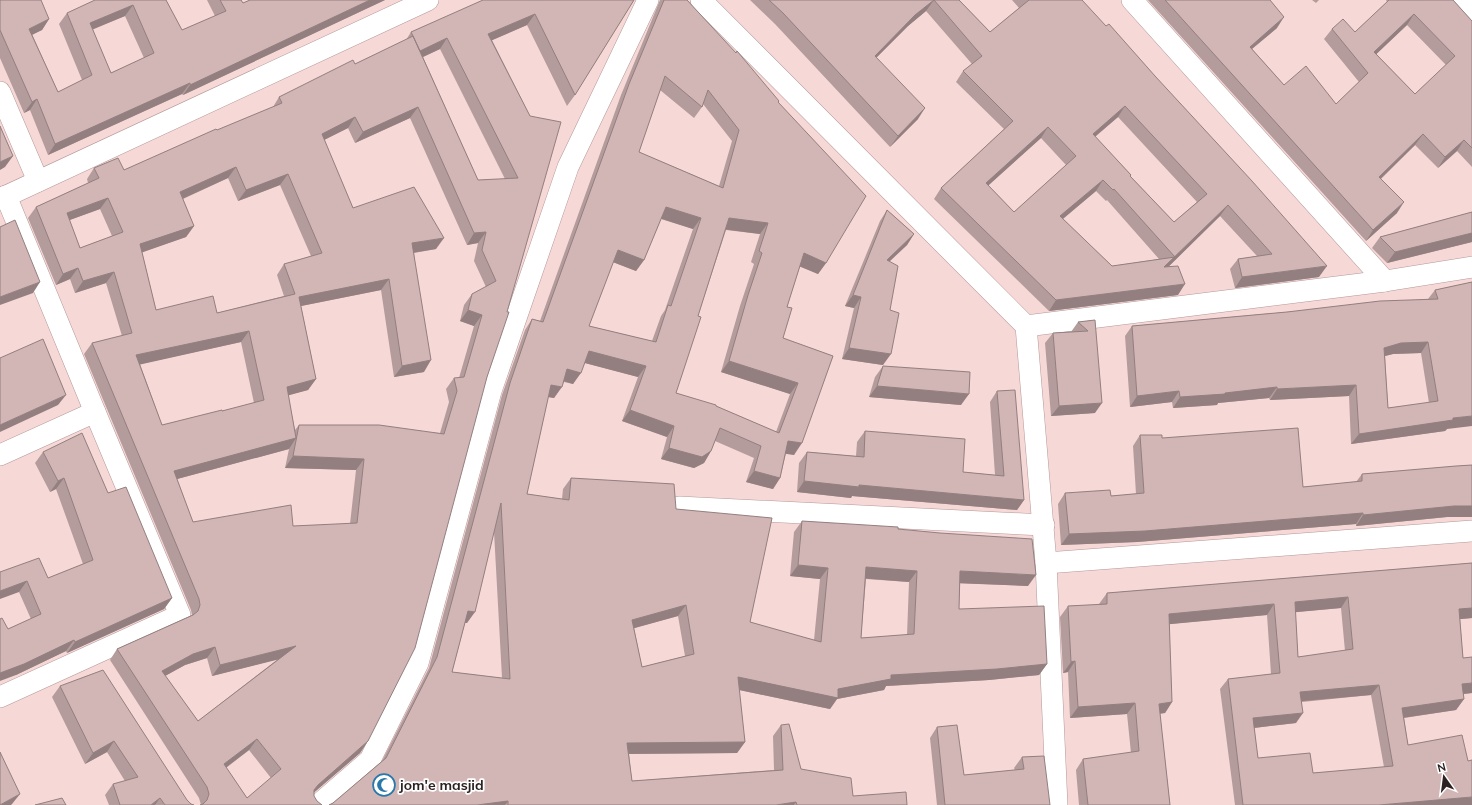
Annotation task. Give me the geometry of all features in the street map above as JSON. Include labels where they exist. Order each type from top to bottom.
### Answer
[{"type":"street","points":[[0,697],[96,662],[180,615],[3,197],[428,0]]},
{"type":"street","points":[[318,805],[370,760],[418,662],[491,391],[568,167],[648,0]]},
{"type":"street","points":[[701,0],[1026,326],[1044,525],[1057,805]]},
{"type":"street","points":[[1132,0],[1385,281]]},
{"type":"street","points":[[1461,0],[1472,11]]},
{"type":"street","points":[[0,92],[38,182]]},
{"type":"street","points":[[1026,326],[1385,281],[1472,267]]},
{"type":"street","points":[[0,455],[95,412]]},
{"type":"street","points":[[679,506],[1044,525]]},
{"type":"street","points":[[1046,563],[1472,532]]},
{"type":"building","points":[[0,0],[41,0],[49,19],[29,29],[58,92],[92,75],[67,13],[95,0],[166,0],[182,30],[226,11],[220,0],[241,0],[243,3],[250,0],[370,0],[190,85],[190,83],[55,144],[37,99],[32,102],[0,30]],"holes":[[[133,5],[154,53],[111,73],[90,23]]]},
{"type":"building","points":[[483,0],[634,0],[575,95],[535,14],[488,34],[530,116],[561,122],[507,312],[509,312],[487,377],[415,648],[368,741],[314,790],[314,796],[322,805],[200,805],[207,800],[209,794],[207,787],[117,649],[193,615],[198,611],[200,605],[199,599],[92,343],[132,333],[114,272],[83,281],[78,268],[63,274],[36,207],[99,178],[94,168],[118,158],[124,170],[216,129],[217,130],[282,103],[279,97],[353,60],[355,64],[413,36],[411,32]],"holes":[[[413,36],[420,51],[447,38],[518,178],[478,180]],[[418,107],[474,233],[486,232],[482,250],[496,281],[472,294],[468,310],[482,315],[464,377],[454,378],[457,391],[444,434],[379,425],[299,425],[293,456],[364,459],[357,523],[293,526],[291,505],[193,522],[174,471],[296,438],[287,387],[316,379],[299,297],[389,279],[402,366],[431,360],[412,243],[444,238],[414,187],[353,208],[322,134],[355,117],[363,132]],[[236,167],[246,190],[288,174],[322,253],[284,264],[295,294],[217,313],[213,296],[156,310],[140,244],[194,226],[180,192]],[[108,198],[123,232],[80,248],[67,213]],[[249,331],[264,400],[162,425],[136,355]],[[296,646],[198,721],[162,671],[193,654],[215,647],[220,665]],[[257,739],[281,769],[247,798],[224,764]]]},
{"type":"building","points":[[664,0],[687,0],[736,53],[737,51],[779,101],[778,102],[866,196],[826,263],[804,253],[787,307],[792,308],[783,338],[833,356],[802,443],[788,441],[780,478],[754,471],[761,446],[720,428],[711,451],[702,457],[669,448],[674,426],[630,410],[646,366],[589,351],[581,373],[567,369],[562,387],[551,385],[527,494],[569,500],[571,478],[674,484],[676,509],[772,518],[750,622],[821,642],[828,568],[798,565],[802,521],[898,527],[898,529],[940,533],[1032,539],[1036,575],[960,571],[959,609],[1044,606],[1047,664],[997,669],[891,675],[891,679],[838,689],[838,698],[738,677],[745,742],[627,743],[632,781],[783,770],[781,725],[789,724],[801,769],[851,778],[853,796],[906,792],[907,805],[797,805],[796,802],[776,805],[508,805],[508,801],[477,805],[329,805],[386,758],[437,657],[510,383],[532,319],[543,322],[629,84]],"holes":[[[665,76],[702,107],[708,90],[739,130],[723,188],[639,152]],[[666,207],[701,218],[671,306],[668,305],[656,342],[589,326],[618,250],[644,260]],[[729,218],[768,223],[759,251],[762,253],[729,361],[798,383],[779,433],[716,405],[676,393],[701,317],[698,316]],[[501,503],[510,679],[452,672],[468,611],[475,612]],[[866,567],[917,571],[914,634],[861,638]],[[686,605],[694,654],[642,667],[632,620]]]},
{"type":"building","points":[[769,0],[934,0],[915,15],[875,56],[925,108],[898,136],[783,13]]},
{"type":"building","points":[[934,0],[959,0],[990,32],[1029,0],[1082,0],[1106,26],[1109,24],[1327,266],[1242,277],[1238,259],[1272,254],[1228,205],[1175,257],[1114,189],[1113,190],[1103,180],[1060,216],[1112,266],[1174,257],[1164,267],[1178,266],[1185,284],[1056,300],[941,188],[1013,121],[963,71],[982,56]],"holes":[[[1125,106],[1207,194],[1174,222],[1130,176],[1131,175],[1093,134]],[[1048,127],[1076,156],[1014,212],[986,183]]]},
{"type":"building","points":[[1165,0],[1270,0],[1284,17],[1250,47],[1284,85],[1306,66],[1336,104],[1368,73],[1332,29],[1343,19],[1355,32],[1389,0],[1453,0],[1472,21],[1472,148],[1464,140],[1445,157],[1423,134],[1379,177],[1404,202],[1373,230]],"holes":[[[1414,14],[1455,56],[1415,94],[1374,52]]]},
{"type":"building","points":[[0,126],[13,156],[0,162]]},
{"type":"building","points":[[887,210],[914,234],[887,260],[898,266],[890,310],[899,313],[891,354],[849,348],[861,297],[853,295]]},
{"type":"building","points":[[1472,212],[1472,233],[1395,252],[1380,237]]},
{"type":"building","points":[[15,220],[40,282],[0,297],[0,227]]},
{"type":"building","points":[[1472,282],[1472,416],[1359,434],[1356,385],[1277,389],[1277,387],[1225,394],[1180,397],[1179,391],[1137,396],[1132,326],[1287,312],[1380,301],[1438,299],[1435,290]],"holes":[[[1428,342],[1438,401],[1388,408],[1384,348],[1401,343]]]},
{"type":"building","points":[[1095,320],[1102,403],[1059,406],[1053,333],[1088,331],[1078,322]]},
{"type":"building","points":[[43,339],[66,395],[0,425],[0,358]]},
{"type":"building","points":[[883,366],[970,372],[969,394],[877,386]]},
{"type":"building","points":[[1015,390],[1024,500],[859,485],[859,487],[804,481],[807,452],[864,457],[865,431],[965,439],[963,472],[1004,476],[997,391]]},
{"type":"building","points":[[1298,428],[1303,487],[1362,481],[1362,474],[1472,465],[1472,506],[1454,506],[1363,515],[1363,513],[1145,531],[1069,534],[1065,493],[1110,490],[1111,496],[1144,493],[1140,435],[1162,435],[1162,438]]},
{"type":"building","points":[[82,433],[108,493],[126,487],[172,598],[75,642],[74,640],[24,664],[0,673],[0,619],[2,618],[8,629],[41,614],[27,581],[0,591],[0,572],[39,558],[48,578],[93,560],[64,478],[58,481],[43,452]]},
{"type":"building","points":[[1472,563],[1472,608],[1459,609],[1463,658],[1472,657],[1472,683],[1462,684],[1464,699],[1402,708],[1408,745],[1462,735],[1468,761],[1472,760],[1472,797],[1379,805],[1243,805],[1228,679],[1280,673],[1274,604],[1169,614],[1172,702],[1159,704],[1170,805],[1088,805],[1083,759],[1139,751],[1135,703],[1078,707],[1075,661],[1071,662],[1068,606],[1107,604],[1107,593]],"holes":[[[1348,597],[1353,649],[1298,657],[1295,602]],[[1379,685],[1393,766],[1313,773],[1310,753],[1258,758],[1253,718],[1303,713],[1300,692]]]},
{"type":"building","points":[[103,670],[187,800],[194,805],[165,805],[160,798],[151,805],[120,805],[113,784],[138,777],[114,741],[93,753],[60,686]]},
{"type":"building","points":[[957,725],[964,775],[1024,769],[1022,757],[1044,756],[1050,805],[945,805],[937,727]]},
{"type":"building","points":[[0,752],[20,794],[0,805]]},
{"type":"building","points":[[62,798],[66,805],[35,805]]},
{"type":"place","name":"jom'e masjid","points":[[384,785]]}]
